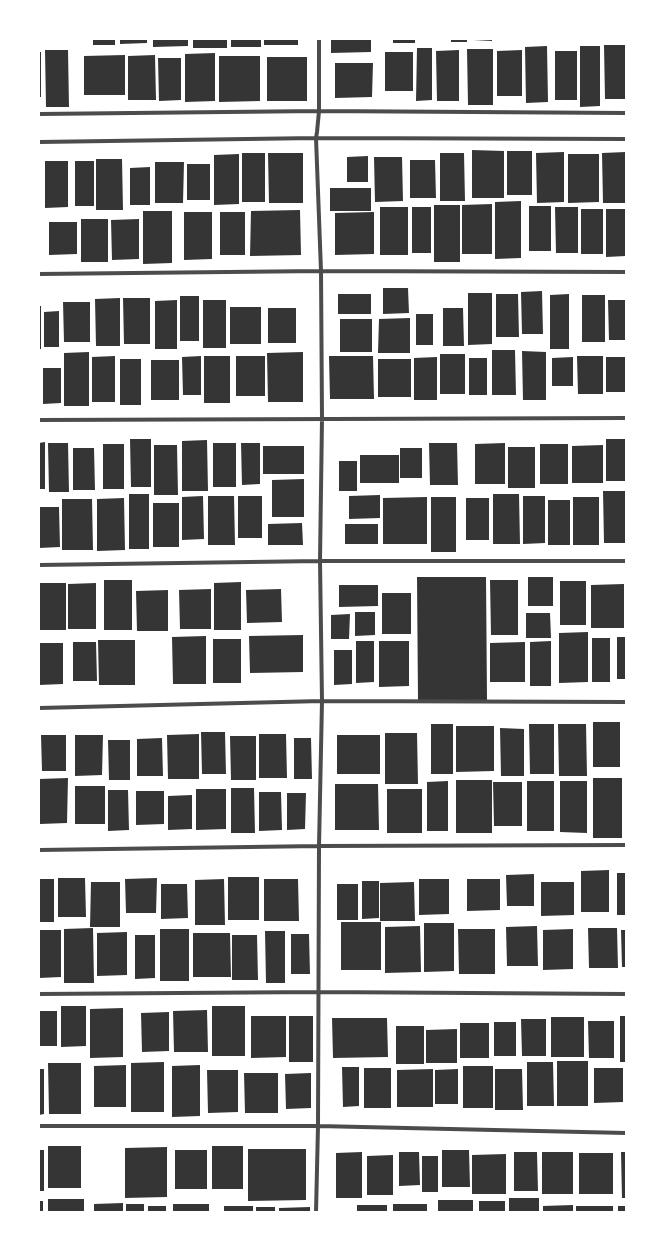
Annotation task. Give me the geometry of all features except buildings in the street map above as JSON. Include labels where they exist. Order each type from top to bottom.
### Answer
[{"type":"street","points":[[316,1212],[320,928],[319,846],[322,701],[320,560],[322,419],[321,272],[316,138],[318,113],[319,39]]},
{"type":"street","points":[[39,114],[626,113]]},
{"type":"street","points":[[39,142],[316,138],[626,139]]},
{"type":"street","points":[[39,274],[626,272]]},
{"type":"street","points":[[39,420],[626,418]]},
{"type":"street","points":[[39,565],[320,560],[626,561]]},
{"type":"street","points":[[39,708],[322,701],[626,702]]},
{"type":"street","points":[[39,850],[626,844]]},
{"type":"street","points":[[39,994],[318,992],[626,994]]},
{"type":"street","points":[[39,1126],[318,1126],[626,1133]]}]
